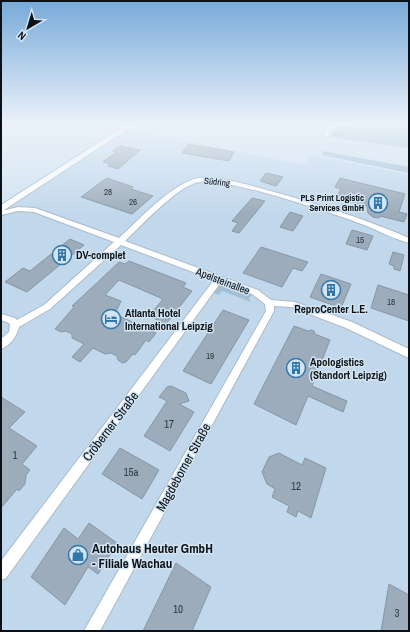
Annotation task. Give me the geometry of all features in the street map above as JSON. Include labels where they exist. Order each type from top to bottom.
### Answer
[{"type":"main road","points":[[1,209],[86,154]]},
{"type":"street","name":"Südring","points":[[13,323],[47,307],[173,193],[188,182],[206,179],[226,182],[314,206],[372,225],[409,241]]},
{"type":"street","name":"Apelsteinallee","points":[[14,201],[24,208]]},
{"type":"street","name":"Apelsteinallee","points":[[14,201],[255,292],[269,303]]},
{"type":"street","name":"Apelsteinallee","points":[[1,213],[24,208],[35,210]]},
{"type":"street","name":"Cröberner Straße","points":[[1,573],[219,279]]},
{"type":"street","points":[[269,303],[292,304],[342,322],[409,354]]},
{"type":"street","name":"Magdeborner Straße","points":[[92,631],[270,311],[269,303]]},
{"type":"street","points":[[1,317],[13,323],[13,334],[1,345]]},
{"type":"shaded area","points":[[86,154],[252,154],[304,165],[312,155],[409,175],[409,631],[1,631],[1,209]]},
{"type":"shaded area","points":[[342,154],[409,167],[409,173],[321,155]]},
{"type":"shaded area","points":[[221,284],[252,295],[249,298],[251,302],[222,291],[219,295],[213,293]]},
{"type":"building","points":[[113,154],[135,154],[118,169],[108,166],[111,164],[103,162]]},
{"type":"building","points":[[191,154],[233,154],[229,161]]},
{"type":"building","points":[[266,173],[283,177],[276,186],[260,181]]},
{"type":"building","points":[[107,178],[133,187],[131,189],[153,196],[132,214],[81,197]]},
{"type":"building","name":"PLS Print Logistic Services GmbH","points":[[340,178],[405,194],[399,212],[407,214],[404,222],[380,216],[379,218],[373,217],[368,213],[367,206],[336,198],[341,189],[335,187]]},
{"type":"building","points":[[252,198],[265,201],[239,233],[232,231],[238,223],[232,221]]},
{"type":"building","points":[[290,212],[303,216],[293,231],[280,227]]},
{"type":"building","points":[[352,230],[373,236],[367,250],[346,244]]},
{"type":"building","points":[[70,239],[84,245],[27,292],[5,282],[23,268],[30,271]]},
{"type":"building","points":[[261,247],[308,262],[302,271],[293,268],[282,287],[243,273]]},
{"type":"building","points":[[393,252],[404,255],[400,271],[394,269],[394,266],[389,264]]},
{"type":"building","points":[[129,261],[186,283],[183,287],[192,291],[166,324],[149,316],[163,299],[119,280],[105,295],[121,301],[115,314],[156,333],[149,342],[146,340],[135,355],[133,354],[126,362],[122,363],[118,360],[117,356],[111,353],[105,354],[93,348],[80,362],[72,357],[84,344],[72,338],[72,334],[55,329],[74,307],[72,306],[119,262],[125,264]]},
{"type":"building","name":"ReproCenter L.E.","points":[[321,274],[351,284],[341,308],[310,297]]},
{"type":"building","points":[[378,285],[409,295],[409,321],[371,308]]},
{"type":"building","points":[[223,310],[249,320],[211,384],[183,371]]},
{"type":"building","name":"Apologistics (Standort Leipzig)","points":[[294,326],[308,331],[314,331],[315,334],[330,340],[312,386],[347,401],[343,412],[308,396],[296,425],[254,404]]},
{"type":"building","points":[[171,386],[186,393],[189,401],[179,404],[194,412],[170,451],[144,436],[167,401],[159,397],[167,387]]},
{"type":"building","points":[[1,397],[25,412],[9,428],[37,446],[22,464],[30,470],[26,475],[25,484],[19,491],[17,489],[1,508]]},
{"type":"building","points":[[120,448],[159,470],[142,499],[102,474]]},
{"type":"building","points":[[279,453],[302,465],[305,458],[326,468],[311,518],[298,511],[296,517],[287,512],[289,506],[272,497],[275,489],[267,484],[262,472],[269,457]]},
{"type":"building","name":"Autohaus Heuter GmbH - Filiale Wachau","points":[[89,523],[117,543],[98,574],[88,567],[65,605],[31,577],[64,528],[78,539]]},
{"type":"building","points":[[176,563],[211,587],[192,631],[143,631]]},
{"type":"building","points":[[389,584],[409,595],[409,631],[381,631]]},
{"type":"place","name":"PLS Print Logistic Services GmbH","points":[[378,203]]},
{"type":"place","name":"DV-complet","points":[[62,255]]},
{"type":"place","name":"ReproCenter L.E.","points":[[331,290]]},
{"type":"place","name":"Atlanta Hotel International Leipzig","points":[[111,319]]},
{"type":"place","name":"Apologistics (Standort Leipzig)","points":[[296,368]]},
{"type":"place","name":"Autohaus Heuter GmbH - Filiale Wachau","points":[[78,555]]}]
